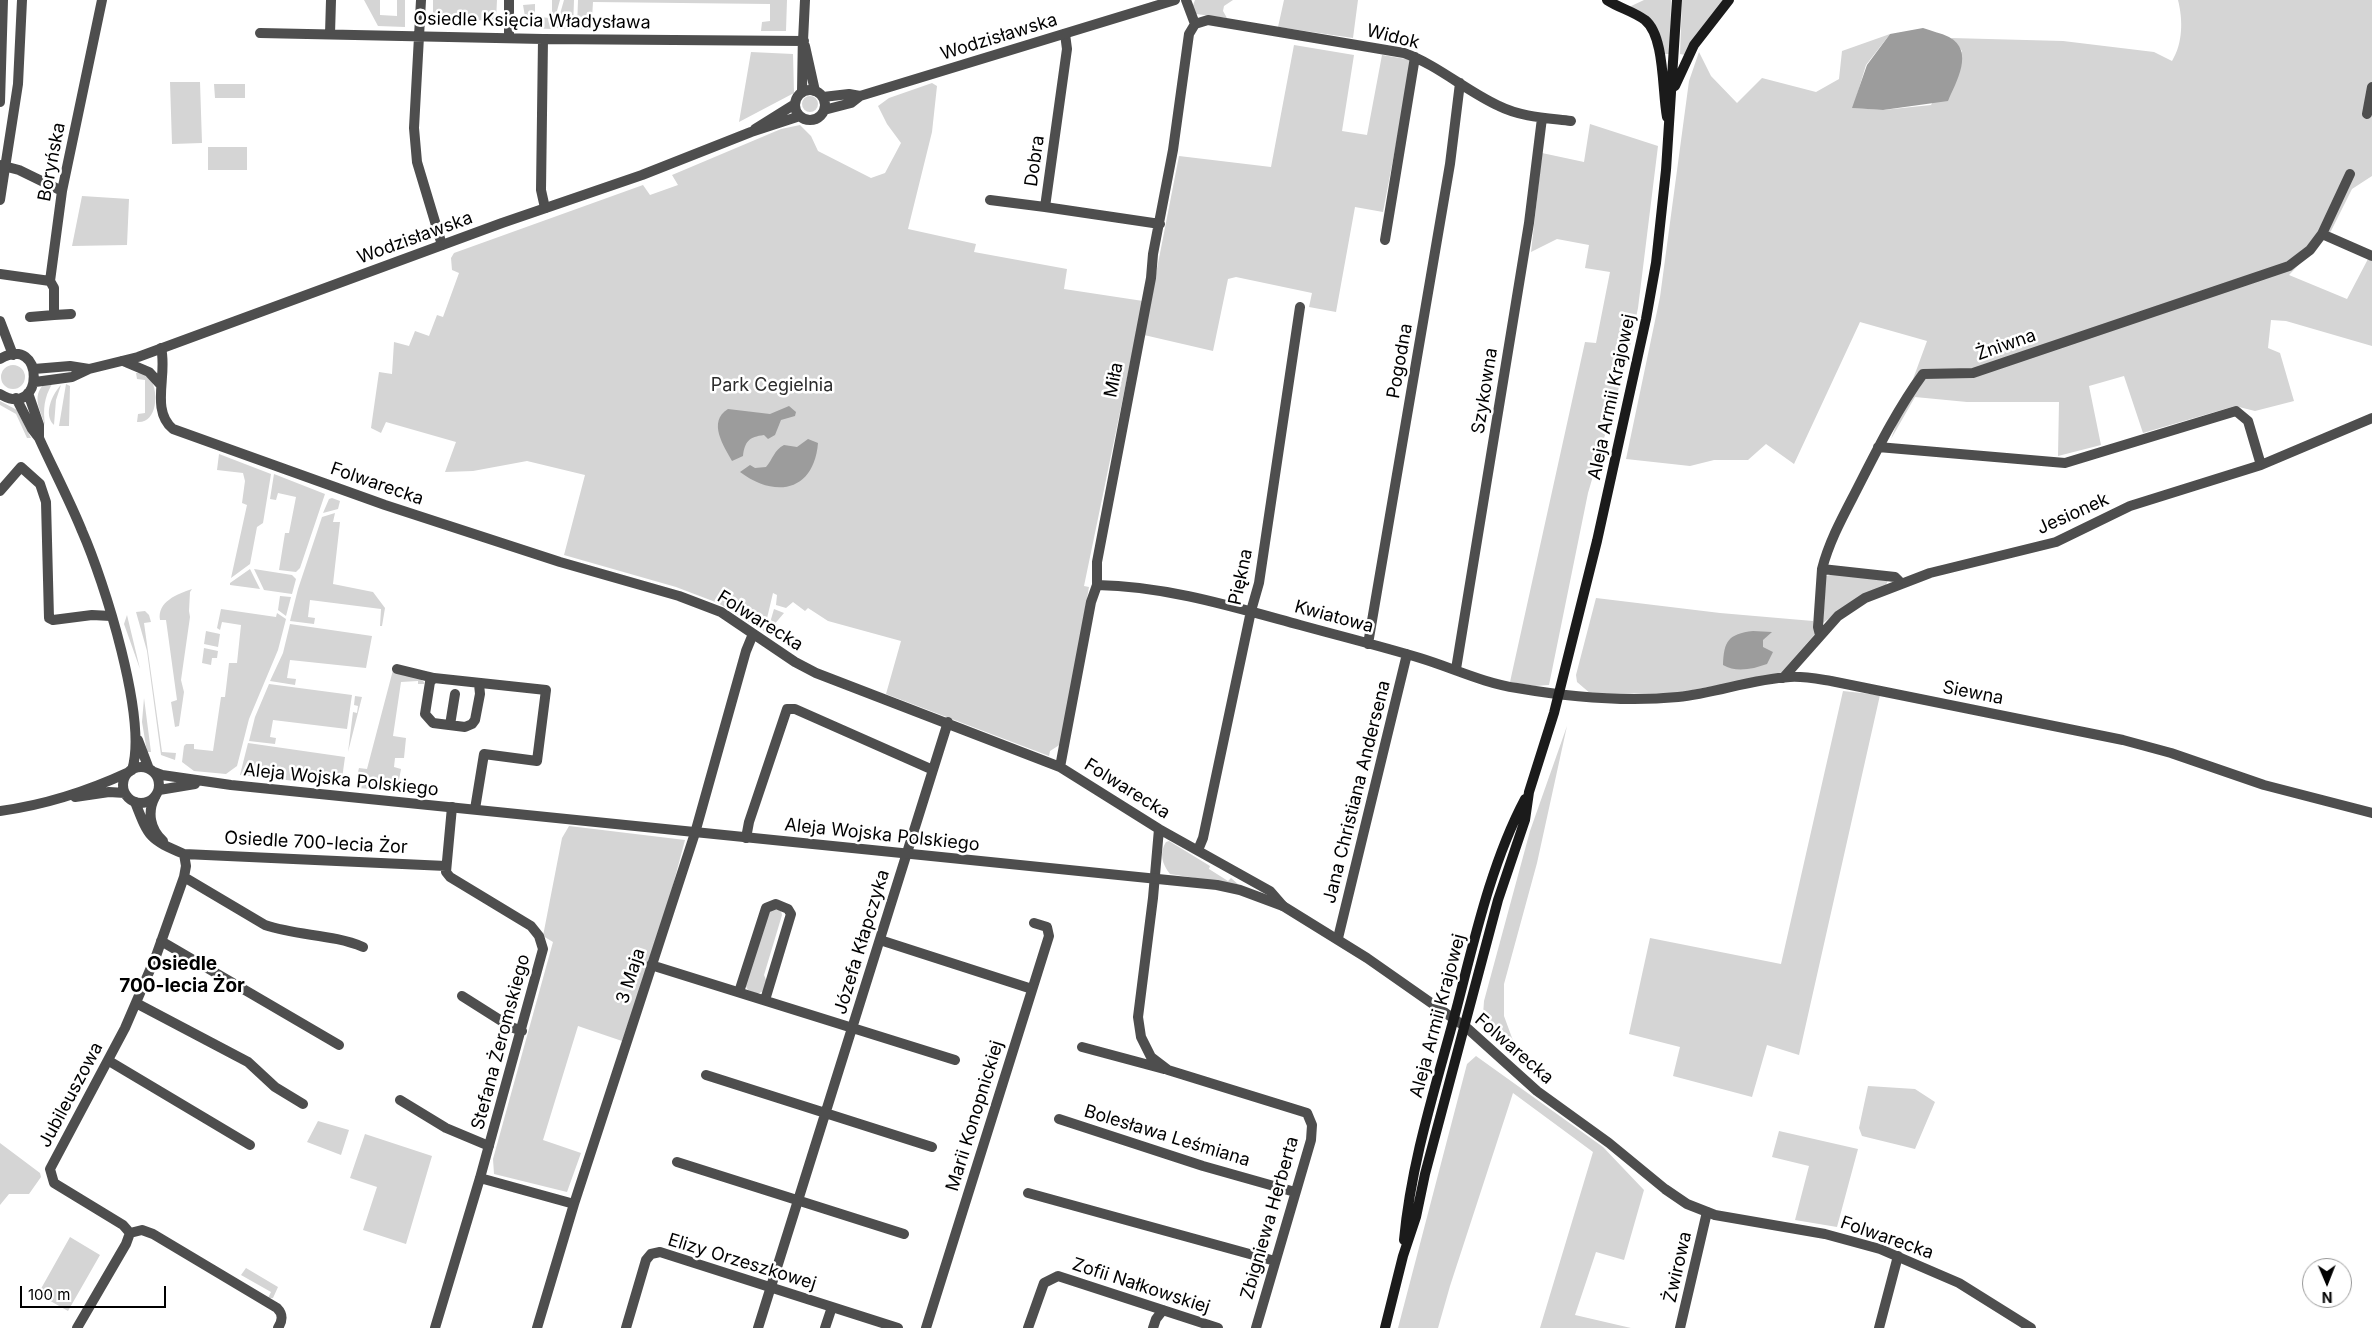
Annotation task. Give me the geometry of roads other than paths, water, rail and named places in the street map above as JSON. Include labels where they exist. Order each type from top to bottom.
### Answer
[{"type":"main road","points":[[1607,0],[1642,18],[1655,31],[1658,42],[1663,96],[1670,130]]},
{"type":"main road","name":"Aleja Armii Krajowej","points":[[1385,1328],[1403,1256],[1416,1217],[1498,900],[1524,820],[1529,792],[1559,693],[1597,542],[1646,319],[1656,263],[1670,130],[1677,0]]},
{"type":"main road","points":[[1673,89],[1694,45],[1729,0]]},
{"type":"main road","name":"Aleja Armii Krajowej","points":[[1403,1256],[1406,1214],[1418,1151],[1500,857],[1516,817],[1529,792]]},
{"type":"street","points":[[0,102],[3,0]]},
{"type":"street","points":[[0,200],[3,166],[18,84],[22,0]]},
{"type":"street","name":"Boryńska","points":[[54,315],[54,288],[50,281],[62,191],[102,0]]},
{"type":"street","points":[[330,34],[331,0]]},
{"type":"street","points":[[421,0],[414,128],[417,162],[442,245]]},
{"type":"street","points":[[509,0],[509,37]]},
{"type":"street","points":[[804,43],[824,110],[815,119],[807,120],[800,116],[795,104],[797,97],[802,92],[801,65],[804,43],[805,0]]},
{"type":"street","name":"Wodzisławska","points":[[824,110],[851,103],[860,96],[1175,0]]},
{"type":"street","points":[[1186,0],[1195,24]]},
{"type":"street","name":"Widok","points":[[1195,24],[1208,20],[1386,49],[1415,57],[1501,107],[1542,118],[1571,121]]},
{"type":"street","name":"Miła","points":[[1060,767],[1091,602],[1097,584],[1097,562],[1173,150],[1189,34],[1195,24]]},
{"type":"street","name":"Osiedle Księcia Władysława","points":[[260,32],[804,43]]},
{"type":"street","name":"Dobra","points":[[1065,34],[1068,48],[1045,207],[1160,224]]},
{"type":"street","points":[[544,39],[541,190],[545,208]]},
{"type":"street","points":[[1385,240],[1415,57]]},
{"type":"street","name":"Pogodna","points":[[1368,644],[1450,164],[1460,83]]},
{"type":"street","points":[[2367,114],[2372,87]]},
{"type":"street","points":[[802,92],[819,94]]},
{"type":"street","name":"Wodzisławska","points":[[819,94],[860,96]]},
{"type":"street","name":"Wodzisławska","points":[[751,132],[795,104]]},
{"type":"street","name":"Wodzisławska","points":[[35,382],[72,377],[88,369],[123,361],[161,348],[442,245],[642,175],[751,132],[800,116]]},
{"type":"street","name":"Szykowna","points":[[1456,669],[1527,233],[1542,118]]},
{"type":"street","points":[[3,166],[19,170],[62,191]]},
{"type":"street","points":[[2350,174],[2322,234],[2372,256]]},
{"type":"street","points":[[990,200],[1045,207]]},
{"type":"street","name":"Żniwna","points":[[1820,635],[1818,627],[1822,569],[1828,546],[1900,406],[1923,374],[1973,373],[2289,266],[2310,250],[2322,234]]},
{"type":"street","points":[[0,274],[50,281]]},
{"type":"street","name":"Piękna","points":[[1198,850],[1203,838],[1251,611],[1259,584],[1300,307]]},
{"type":"street","points":[[30,317],[71,314]]},
{"type":"street","points":[[0,321],[13,355]]},
{"type":"street","name":"Folwarecka","points":[[161,348],[164,370],[161,385],[164,417],[168,425],[178,431],[385,505],[560,562],[679,596],[721,612],[795,662],[816,673],[948,722],[1060,767],[1159,829],[1270,892],[1283,906],[1338,938],[1465,1026],[1550,1102],[1609,1143],[1665,1190],[1687,1204],[1708,1212],[1746,1222],[1825,1234],[1898,1256],[1959,1283],[2031,1328]]},
{"type":"street","points":[[0,359],[13,355],[26,359],[34,369],[35,382],[28,393],[16,398],[0,394]]},
{"type":"street","points":[[123,361],[149,372],[161,385]]},
{"type":"street","name":"Wodzisławska","points":[[34,369],[70,366],[88,369]]},
{"type":"street","points":[[28,393],[39,425],[39,438]]},
{"type":"street","points":[[16,398],[32,429],[39,438],[83,531],[111,616],[126,674],[135,727],[135,756],[131,771],[124,781],[125,793]]},
{"type":"street","points":[[1878,447],[2065,463],[2236,411],[2248,422],[2260,465]]},
{"type":"street","name":"Jesionek","points":[[1783,678],[1838,616],[1865,598],[1930,573],[2056,542],[2130,506],[2260,465],[2372,418]]},
{"type":"street","points":[[0,491],[21,467],[40,484],[45,496],[49,618],[53,620],[92,615],[111,616]]},
{"type":"street","points":[[1822,569],[1895,577],[1901,583]]},
{"type":"street","name":"Kwiatowa","points":[[1097,584],[1171,592],[1251,611],[1406,654],[1456,669],[1488,683],[1559,693]]},
{"type":"street","name":"3 Maja","points":[[537,1328],[574,1204],[695,832],[746,651],[753,634]]},
{"type":"street","name":"Jana Christiana Andersena","points":[[1338,938],[1406,654]]},
{"type":"street","points":[[397,669],[434,678],[546,690],[537,762],[484,754],[475,809]]},
{"type":"street","points":[[434,678],[430,682],[426,714],[433,723],[465,727],[476,720],[480,694],[479,684]]},
{"type":"street","name":"Siewna","points":[[1559,693],[1598,698],[1679,697],[1783,678],[1831,681],[2123,740],[2171,753],[2264,785],[2372,813]]},
{"type":"street","points":[[450,725],[455,694]]},
{"type":"street","points":[[746,838],[749,822],[786,709],[795,709],[933,770]]},
{"type":"street","name":"Józefa Kłapczyka","points":[[758,1328],[948,722]]},
{"type":"street","points":[[135,727],[152,770],[159,781],[157,793],[149,814],[160,838],[174,850]]},
{"type":"street","points":[[0,811],[25,808],[64,798],[138,767],[152,770]]},
{"type":"street","name":"Aleja Wojska Polskiego","points":[[152,770],[162,776],[203,782],[1217,885],[1240,890],[1283,906]]},
{"type":"street","name":"Aleja Wojska Polskiego","points":[[157,793],[203,782]]},
{"type":"street","points":[[64,798],[115,792],[125,793],[135,802],[148,834],[158,843],[184,854]]},
{"type":"street","points":[[135,802],[146,802],[157,793]]},
{"type":"street","points":[[446,866],[452,807]]},
{"type":"street","name":"Zbigniewa Herberta","points":[[1159,829],[1155,879],[1138,1017],[1142,1037],[1151,1057],[1168,1070]]},
{"type":"street","name":"Osiedle 700-lecia Żor","points":[[184,854],[446,866]]},
{"type":"street","name":"Jubileuszowa","points":[[130,1233],[123,1225],[54,1183],[50,1174],[52,1166],[109,1061],[136,1003],[184,877],[186,866],[184,854]]},
{"type":"street","name":"Stefana Żeromskiego","points":[[435,1328],[522,1031],[543,949],[539,936],[531,926],[450,877],[446,866]]},
{"type":"street","points":[[184,877],[265,925],[278,930],[351,942],[363,947]]},
{"type":"street","points":[[1240,890],[1255,883]]},
{"type":"street","points":[[739,992],[766,908],[776,904],[788,909],[791,914],[765,1000]]},
{"type":"street","name":"Marii Konopnickiej","points":[[926,1328],[1049,936],[1047,927],[1034,923]]},
{"type":"street","points":[[880,940],[1032,989]]},
{"type":"street","points":[[160,941],[339,1046]]},
{"type":"street","points":[[651,964],[955,1060]]},
{"type":"street","points":[[462,996],[512,1027],[522,1031]]},
{"type":"street","points":[[136,1003],[248,1062],[275,1087],[304,1104]]},
{"type":"street","name":"Zbigniewa Herberta","points":[[1082,1047],[1168,1070],[1307,1113],[1312,1125],[1310,1140],[1256,1328]]},
{"type":"street","points":[[109,1061],[250,1145]]},
{"type":"street","points":[[706,1075],[932,1148]]},
{"type":"street","points":[[400,1100],[446,1128],[489,1146]]},
{"type":"street","name":"Bolesława Leśmiana","points":[[1059,1119],[1203,1166],[1295,1192]]},
{"type":"street","points":[[677,1162],[904,1234]]},
{"type":"street","points":[[480,1178],[574,1204]]},
{"type":"street","points":[[1028,1193],[1275,1261]]},
{"type":"street","name":"Żwirowa","points":[[1680,1328],[1708,1212]]},
{"type":"street","points":[[77,1328],[126,1244],[130,1233],[142,1230],[153,1234],[277,1308],[282,1314],[278,1328]]},
{"type":"street","name":"Elizy Orzeszkowej","points":[[626,1328],[646,1260],[655,1252],[898,1328]]},
{"type":"street","points":[[1879,1328],[1898,1256]]},
{"type":"street","name":"Zofii Nałkowskiej","points":[[1028,1328],[1044,1283],[1058,1276],[1218,1328]]},
{"type":"street","points":[[825,1328],[832,1307]]},
{"type":"street","points":[[1153,1328],[1156,1319],[1163,1310]]},
{"type":"district","name":"Osiedle 700-lecia Żor","points":[[182,975]]},
{"type":"park label","name":"Park Cegielnia","points":[[772,386]]}]
